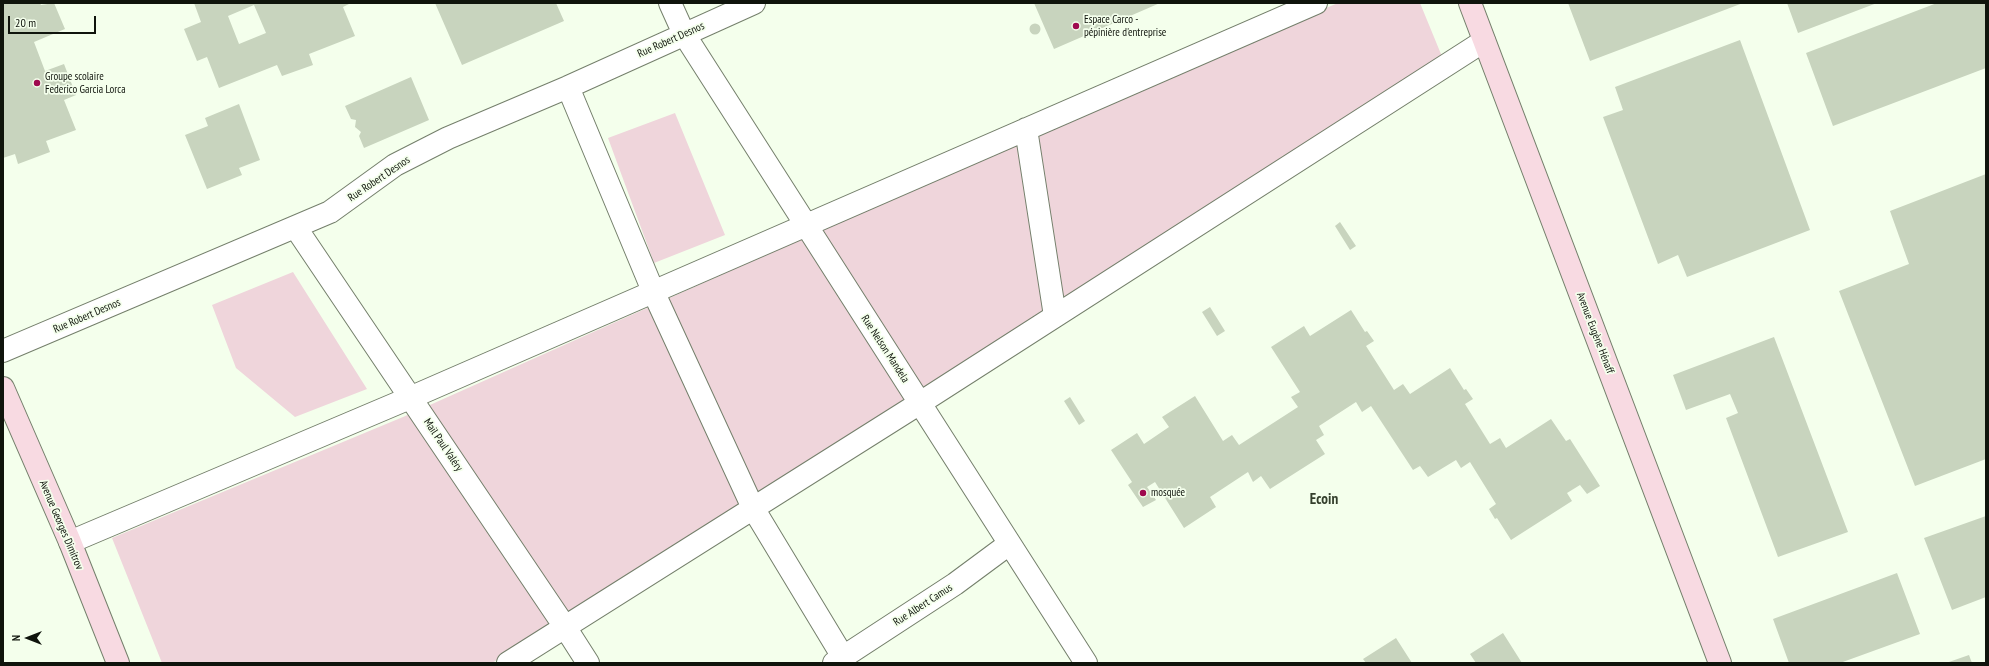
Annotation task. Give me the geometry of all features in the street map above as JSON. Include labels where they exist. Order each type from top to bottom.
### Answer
[{"type":"main road","name":"Avenue Eugène Hénaff","points":[[1470,3],[1720,663]]},
{"type":"main road","name":"Avenue Georges Dimitrov","points":[[3,388],[70,542],[118,663]]},
{"type":"street","name":"Rue Nelson Mandela","points":[[670,3],[684,34],[1009,544],[1027,568],[1086,663]]},
{"type":"street","name":"Rue Robert Desnos","points":[[3,351],[296,228],[330,212],[395,165],[448,138],[568,87],[754,3]]},
{"type":"street","points":[[70,542],[412,397],[1316,3]]},
{"type":"street","points":[[508,663],[920,403],[1484,41]]},
{"type":"street","points":[[568,87],[654,291],[753,508],[839,660]]},
{"type":"street","points":[[1026,129],[1055,316]]},
{"type":"street","name":"Mail Paul Valéry","points":[[296,228],[412,397],[588,663]]},
{"type":"street","name":"Rue Albert Camus","points":[[839,660],[955,584],[1009,544]]},
{"type":"shaded area","points":[[1338,3],[1420,3],[1443,59],[492,663],[162,663],[112,538],[403,417],[779,249],[1030,133]]},
{"type":"shaded area","points":[[675,113],[725,235],[654,263],[608,138]]},
{"type":"shaded area","points":[[293,272],[367,389],[295,417],[236,368],[212,305]]},
{"type":"building","name":"Groupe scolaire Federico Garcia Lorca","points":[[3,3],[40,3],[41,5],[54,3],[65,29],[34,42],[45,71],[64,64],[76,95],[64,100],[76,130],[46,141],[50,152],[18,164],[15,154],[3,158]]},
{"type":"building","points":[[194,3],[351,3],[343,7],[355,36],[309,54],[313,65],[282,76],[277,65],[219,88],[207,57],[197,61],[184,29],[201,22]],"holes":[[[254,5],[266,33],[239,44],[228,16]]]},
{"type":"building","points":[[435,3],[556,3],[564,21],[462,65]]},
{"type":"building","name":"Espace Carco - pépinière d'entreprise","points":[[1034,3],[1160,3],[1054,49]]},
{"type":"building","points":[[1568,3],[1743,3],[1590,61]]},
{"type":"building","points":[[1787,3],[1877,3],[1798,33]]},
{"type":"building","points":[[1937,3],[1986,3],[1986,68],[1833,126],[1806,53]]},
{"type":"building","points":[[1033,24],[1037,24],[1039,25],[1039,33],[1033,34],[1030,31],[1030,27]]},
{"type":"building","points":[[1740,40],[1810,230],[1687,277],[1678,255],[1658,264],[1603,117],[1623,110],[1615,87]]},
{"type":"building","points":[[411,77],[429,120],[364,148],[359,136],[361,132],[355,127],[356,120],[351,119],[345,106]]},
{"type":"building","points":[[239,104],[260,160],[239,168],[242,175],[207,189],[185,135],[208,126],[205,118]]},
{"type":"building","points":[[1986,174],[1986,459],[1915,486],[1839,291],[1909,264],[1890,211]]},
{"type":"building","points":[[1340,222],[1356,246],[1350,250],[1335,226]]},
{"type":"building","points":[[1210,307],[1225,331],[1217,336],[1202,312]]},
{"type":"building","points":[[1351,310],[1365,332],[1367,331],[1374,341],[1366,346],[1394,390],[1403,384],[1410,394],[1450,368],[1464,390],[1466,389],[1473,399],[1465,404],[1490,444],[1500,438],[1506,448],[1551,419],[1566,441],[1570,439],[1600,486],[1587,494],[1580,485],[1567,493],[1572,501],[1511,540],[1497,518],[1495,519],[1489,509],[1496,504],[1470,462],[1461,468],[1456,460],[1428,477],[1420,466],[1413,470],[1371,406],[1362,412],[1356,402],[1319,426],[1324,435],[1316,440],[1325,454],[1270,489],[1261,476],[1253,482],[1248,472],[1210,497],[1216,507],[1184,528],[1155,482],[1147,487],[1156,500],[1143,507],[1128,485],[1132,482],[1111,450],[1137,433],[1144,444],[1169,427],[1162,417],[1195,396],[1223,441],[1232,435],[1239,445],[1298,407],[1291,397],[1300,392],[1271,347],[1304,326],[1310,336]]},
{"type":"building","points":[[1774,337],[1848,532],[1778,557],[1726,418],[1738,413],[1730,394],[1686,410],[1673,375]]},
{"type":"building","points":[[1070,397],[1085,421],[1079,425],[1064,401]]},
{"type":"building","points":[[1986,516],[1986,597],[1952,610],[1924,538]]},
{"type":"building","points":[[1897,573],[1920,634],[1840,663],[1789,663],[1773,619]]},
{"type":"building","points":[[1503,633],[1522,663],[1476,663],[1470,654]]},
{"type":"building","points":[[1396,638],[1412,663],[1366,663],[1363,659]]},
{"type":"building","points":[[1969,655],[1972,663],[1946,663]]},
{"type":"place","name":"Espace Carco - pépinière d'entreprise","points":[[1076,26]]},
{"type":"place","name":"Groupe scolaire Federico Garcia Lorca","points":[[37,83]]},
{"type":"place","name":"mosquée","points":[[1143,493]]},
{"type":"district","name":"Ecoin","points":[[1324,500]]}]
